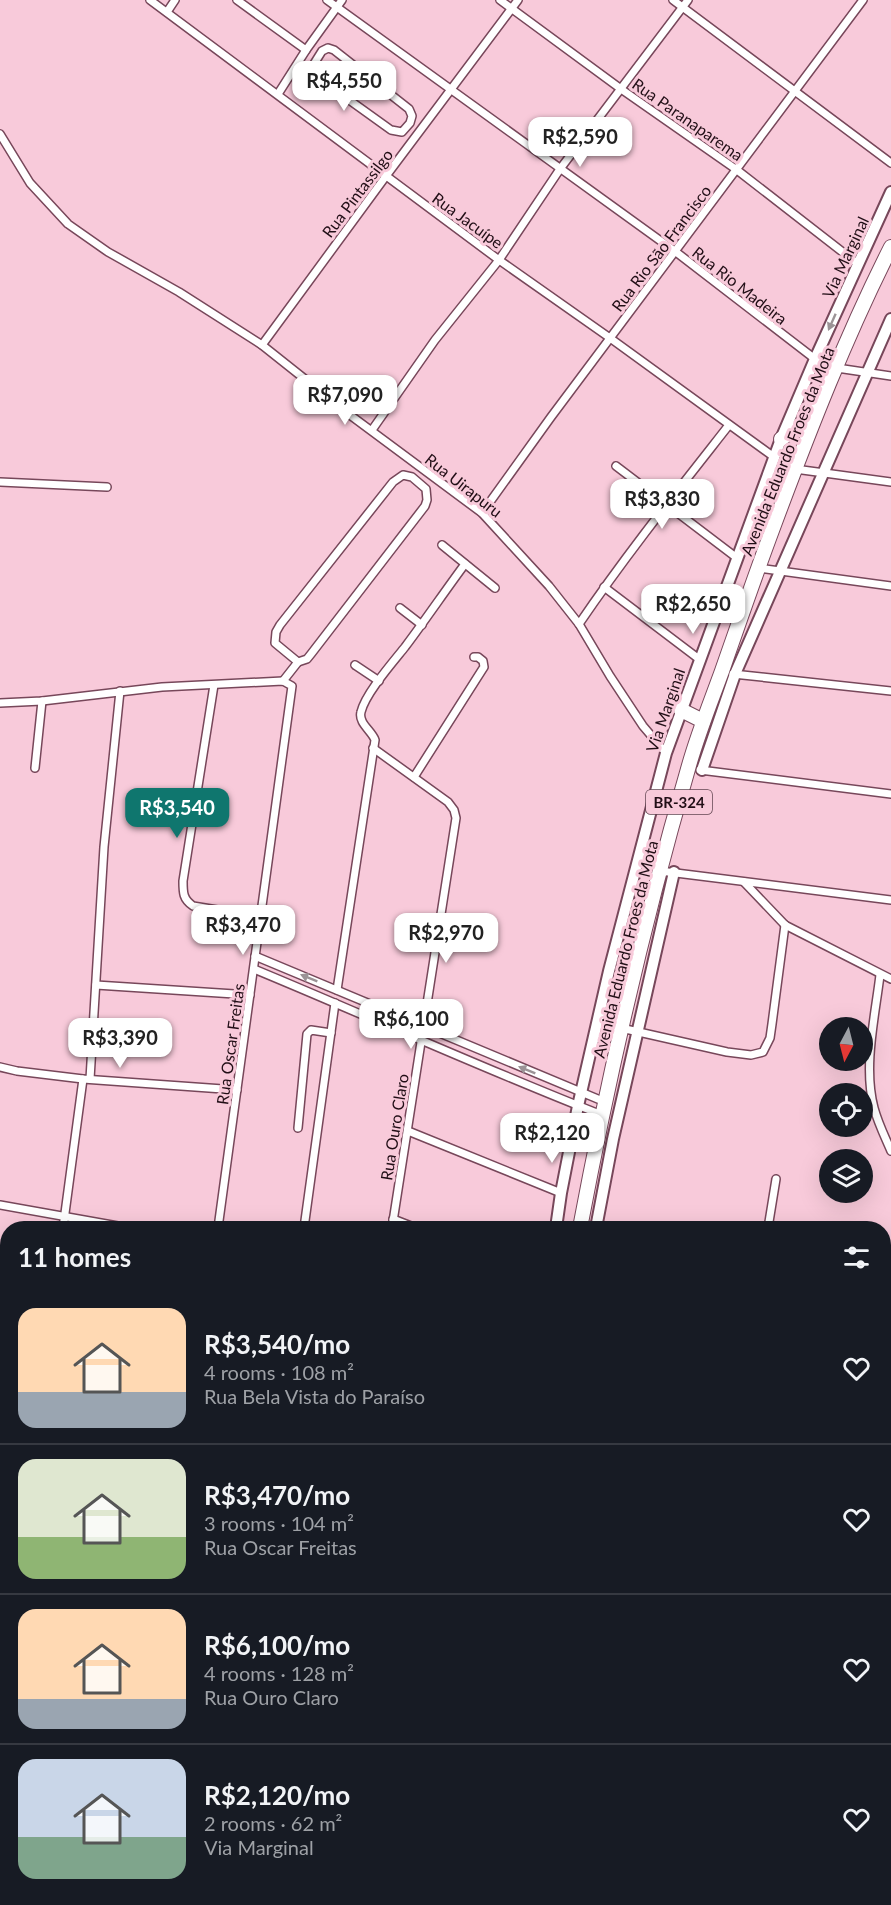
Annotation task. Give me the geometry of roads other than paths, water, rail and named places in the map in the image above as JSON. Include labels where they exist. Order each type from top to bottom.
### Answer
[{"type":"highway","name":"Avenida Eduardo Froes da Mota","points":[[581,1221],[621,1028],[695,769],[703,721],[728,673],[758,568],[795,469],[837,368],[886,270],[891,248]]},
{"type":"highway","points":[[781,439],[806,421],[828,390]]},
{"type":"highway","points":[[681,710],[703,721]]},
{"type":"street","name":"Rua Jacuípe","points":[[150,0],[499,260],[774,457]]},
{"type":"street","points":[[167,12],[175,0]]},
{"type":"street","points":[[237,0],[306,50]]},
{"type":"street","name":"Rua Rio Madeira","points":[[327,0],[676,252],[815,359]]},
{"type":"street","points":[[278,94],[342,0]]},
{"type":"street","name":"Rua Paranaparema","points":[[500,0],[737,170],[858,264]]},
{"type":"street","name":"Rua Pintassilgo","points":[[262,345],[518,0]]},
{"type":"street","points":[[673,0],[891,162]]},
{"type":"street","points":[[372,430],[435,340],[499,260],[560,170],[688,0]]},
{"type":"street","name":"Rua Rio São Francisco","points":[[482,513],[863,0]]},
{"type":"street","points":[[328,48],[334,50],[409,109],[412,116],[408,125],[402,132],[391,130],[313,74],[312,67],[322,51],[328,48]]},
{"type":"street","points":[[408,125],[418,133]]},
{"type":"street","name":"Rua Uirapuru","points":[[0,134],[30,183],[68,224],[108,252],[179,291],[262,345],[350,415],[482,513],[542,577],[579,624],[643,726],[666,753]]},
{"type":"street","name":"Via Marginal","points":[[557,1221],[578,1106],[609,971],[666,753],[781,439],[891,192]]},
{"type":"street","points":[[891,319],[781,572],[728,673],[695,769],[891,794]]},
{"type":"street","points":[[837,368],[891,376]]},
{"type":"street","points":[[579,624],[666,504],[729,424]]},
{"type":"street","points":[[616,466],[737,558]]},
{"type":"street","points":[[795,469],[891,482]]},
{"type":"street","points":[[0,703],[42,701],[120,691],[282,681],[298,662],[307,659],[425,506],[426,489],[412,477],[403,475],[393,482],[280,625],[276,632],[275,643],[298,662]]},
{"type":"street","points":[[0,482],[108,487]]},
{"type":"street","points":[[442,545],[495,588]]},
{"type":"street","points":[[337,990],[373,748],[374,736],[362,721],[361,713],[379,681],[465,564]]},
{"type":"street","points":[[758,568],[891,586]]},
{"type":"street","points":[[604,587],[699,659]]},
{"type":"street","points":[[400,608],[422,625]]},
{"type":"street","points":[[414,777],[484,667],[483,661],[474,657]]},
{"type":"street","points":[[355,665],[379,681]]},
{"type":"street","points":[[728,673],[891,691]]},
{"type":"street","name":"Rua Oscar Freitas","points":[[220,1221],[292,686],[282,681]]},
{"type":"street","points":[[214,685],[183,881],[183,894],[186,901],[193,906],[261,916]]},
{"type":"street","points":[[64,1221],[87,1079],[96,985],[104,846],[120,691]]},
{"type":"street","points":[[34,768],[42,701]]},
{"type":"street","name":"Rua Ouro Claro","points":[[373,748],[448,802],[456,818],[393,1219]]},
{"type":"street","points":[[597,1221],[667,872],[891,900]]},
{"type":"street","points":[[744,882],[785,926],[891,979]]},
{"type":"street","points":[[621,1028],[727,1052],[752,1055],[763,1052],[770,1038],[785,926]]},
{"type":"street","points":[[255,956],[581,1092],[603,1108]]},
{"type":"street","points":[[254,969],[578,1106],[603,1108]]},
{"type":"street","points":[[880,975],[869,1074],[874,1108],[891,1151]]},
{"type":"street","points":[[96,985],[250,994]]},
{"type":"street","points":[[305,1221],[335,1003]]},
{"type":"street","points":[[298,1128],[307,1034],[311,1030],[331,1033]]},
{"type":"street","points":[[0,1067],[87,1079],[237,1090]]},
{"type":"street","points":[[408,1131],[561,1192]]},
{"type":"street","points":[[769,1221],[776,1179]]},
{"type":"street","points":[[0,1204],[92,1221]]},
{"type":"street","points":[[393,1219],[398,1221]]}]
